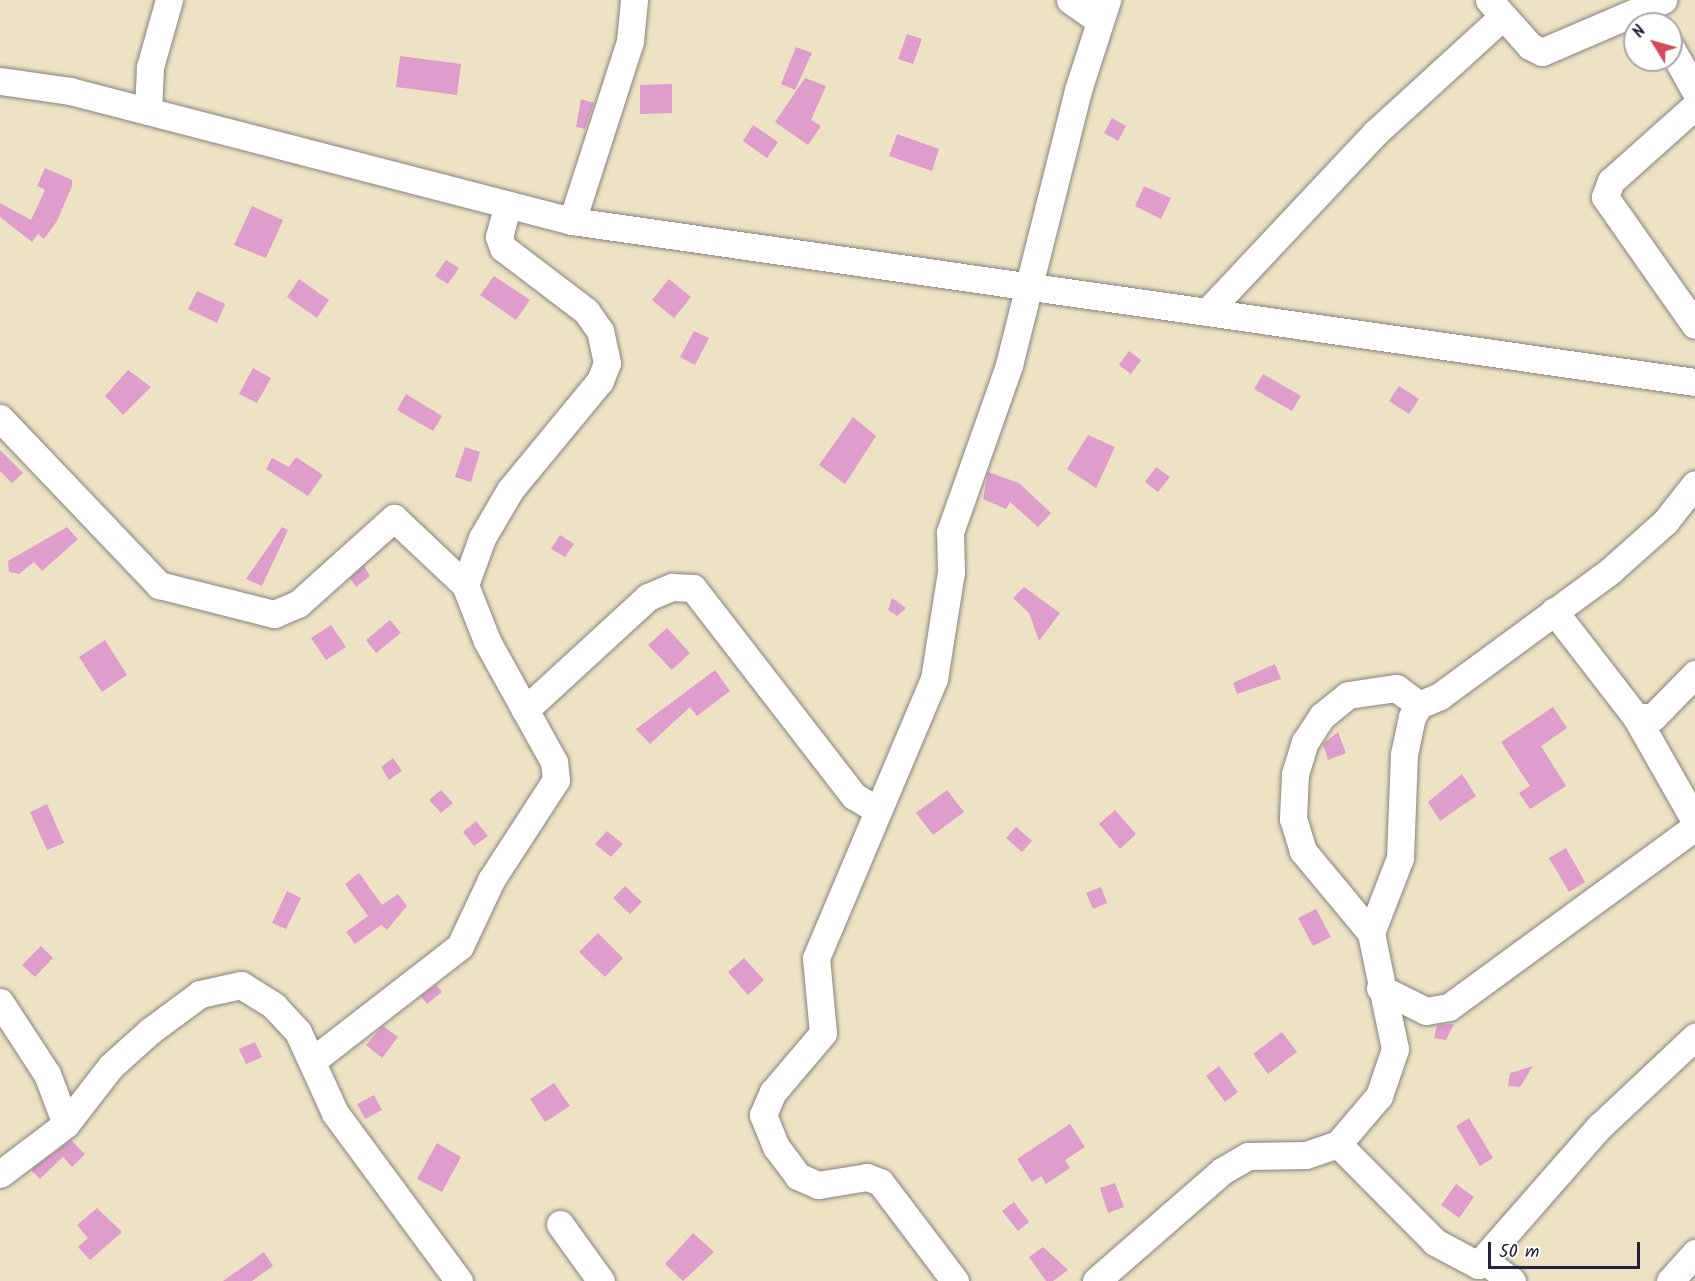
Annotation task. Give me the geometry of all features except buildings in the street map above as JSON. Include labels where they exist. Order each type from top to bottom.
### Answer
[{"type":"street","points":[[148,111],[150,67],[169,0]]},
{"type":"street","points":[[572,221],[630,41],[634,0]]},
{"type":"street","points":[[955,1281],[880,1182],[867,1177],[818,1185],[798,1176],[776,1147],[763,1115],[773,1092],[824,1033],[816,958],[934,679],[951,572],[950,532],[994,414],[1026,285],[1103,10],[1070,0]]},
{"type":"street","points":[[1208,311],[1375,133],[1496,9],[1542,52],[1656,10]]},
{"type":"street","points":[[1683,70],[1695,91]]},
{"type":"street","points":[[0,81],[148,111],[507,208],[572,221],[1695,382]]},
{"type":"street","points":[[1695,106],[1611,181],[1605,197],[1695,325]]},
{"type":"street","points":[[465,585],[482,538],[510,490],[600,381],[607,363],[600,331],[586,310],[503,249],[499,237],[507,208]]},
{"type":"street","points":[[0,418],[159,585],[274,614],[298,604],[394,518],[465,585],[487,641],[554,762],[556,780],[550,796],[491,880],[460,946],[312,1061]]},
{"type":"street","points":[[1371,933],[1400,858],[1404,754],[1419,705],[1440,696],[1554,611],[1665,522],[1695,484]]},
{"type":"street","points":[[525,710],[648,597],[672,587],[693,588],[854,796],[877,810]]},
{"type":"street","points":[[1554,611],[1636,717],[1695,821]]},
{"type":"street","points":[[1636,717],[1653,717],[1695,674]]},
{"type":"street","points":[[1096,1281],[1239,1161],[1278,1152],[1305,1155],[1338,1144],[1379,1096],[1391,1074],[1395,1049],[1380,988],[1371,933],[1303,851],[1293,819],[1296,774],[1305,742],[1322,716],[1348,695],[1395,688],[1419,705]]},
{"type":"street","points":[[1380,988],[1426,1011],[1449,1007],[1695,827]]},
{"type":"street","points":[[0,1174],[66,1124],[130,1047],[200,994],[224,985],[241,985],[274,1006],[298,1032],[335,1113],[459,1281]]},
{"type":"street","points":[[0,1002],[47,1074],[66,1124]]},
{"type":"street","points":[[1338,1144],[1435,1242],[1472,1264],[1486,1262],[1599,1127],[1695,1037]]},
{"type":"street","points":[[560,1224],[602,1281]]},
{"type":"street","points":[[1670,1281],[1695,1253]]},
{"type":"street","points":[[1486,1262],[1512,1281]]}]
